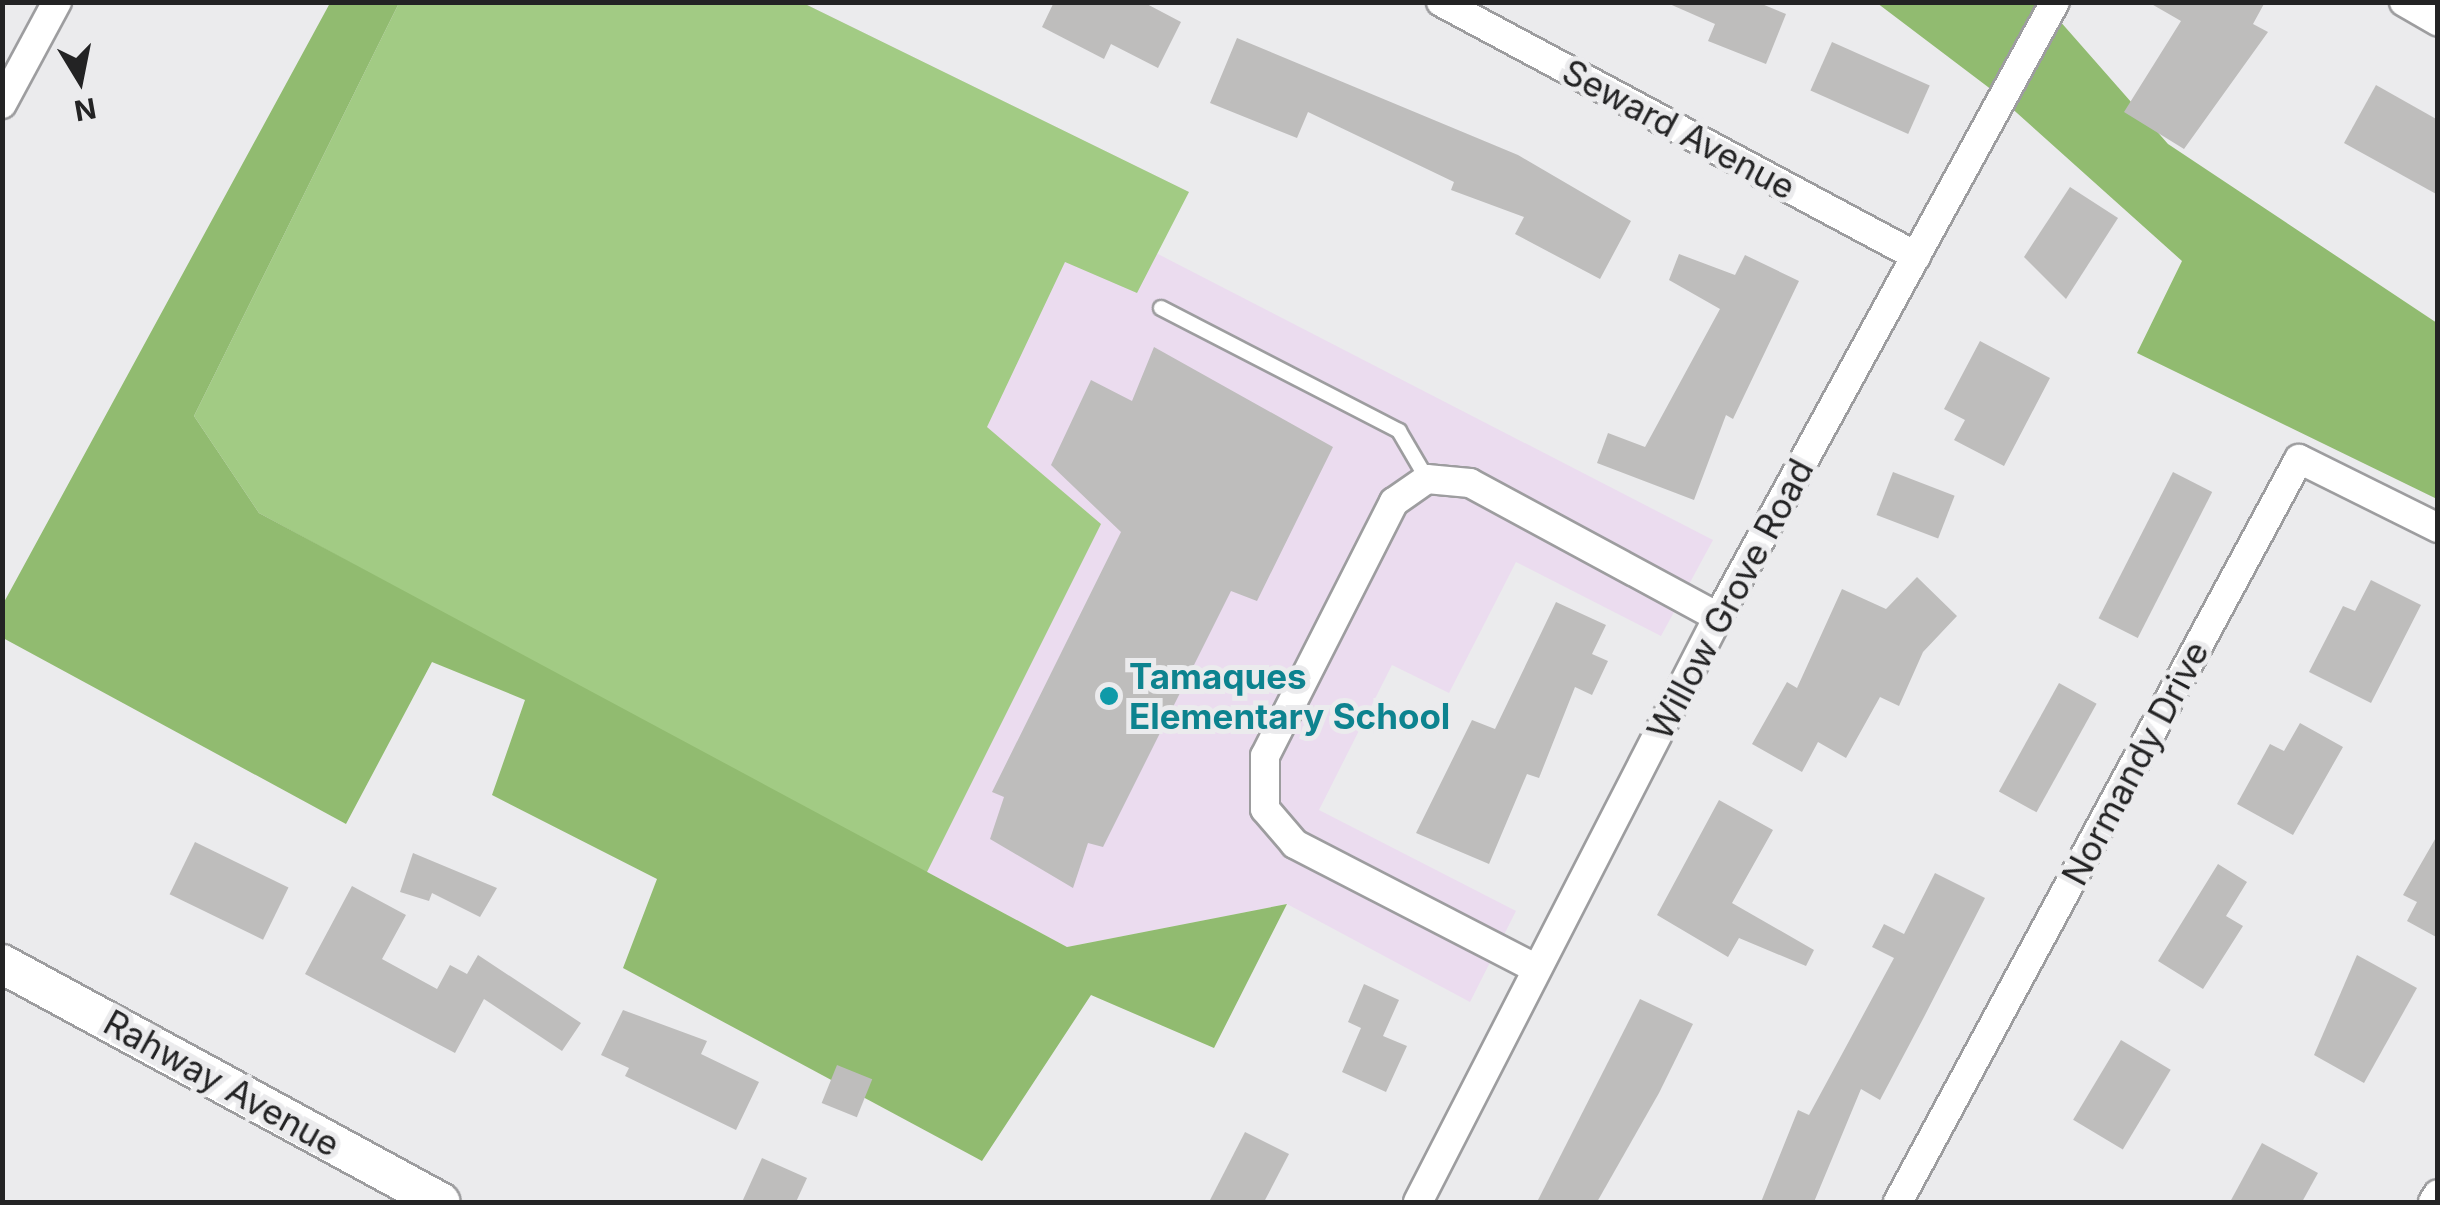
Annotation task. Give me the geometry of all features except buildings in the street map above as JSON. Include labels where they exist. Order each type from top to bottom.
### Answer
[{"type":"street","points":[[2,104],[57,2]]},
{"type":"street","name":"Seward Avenue","points":[[1441,2],[1916,256]]},
{"type":"street","name":"Willow Grove Road","points":[[1418,1202],[1534,968],[1718,617],[2055,2]]},
{"type":"street","points":[[2404,2],[2438,22]]},
{"type":"street","name":"Normandy Drive","points":[[1898,1202],[2299,459],[2438,528]]},
{"type":"street","points":[[1534,968],[1344,871],[1276,831],[1266,809],[1266,756],[1394,502],[1426,480],[1470,483],[1718,617]]},
{"type":"street","name":"Rahway Avenue","points":[[2,964],[441,1202]]},
{"type":"street","points":[[2433,1202],[2438,1194]]},
{"type":"lane","points":[[1161,308],[1399,431],[1426,480]]},
{"type":"shaded area","points":[[399,3],[803,3],[1189,192],[1156,253],[1713,540],[1661,636],[1516,562],[1449,693],[1392,665],[1319,810],[1516,911],[1470,1002],[1287,904],[1067,947],[259,513]]},
{"type":"green space","points":[[330,3],[399,3],[194,416],[259,513],[1067,947],[1287,904],[1214,1048],[1091,995],[982,1161],[623,968],[657,879],[492,795],[525,700],[432,662],[346,824],[3,638],[3,604]]},
{"type":"green space","points":[[399,3],[803,3],[1189,192],[1137,293],[1065,262],[987,427],[1101,524],[925,876],[259,513],[194,416]]},
{"type":"green space","points":[[1877,3],[2044,3],[2168,144],[2437,323],[2437,499],[2137,353],[2182,261],[1988,87]]},
{"type":"place","name":"Tamaques Elementary School","points":[[1109,696]]}]
